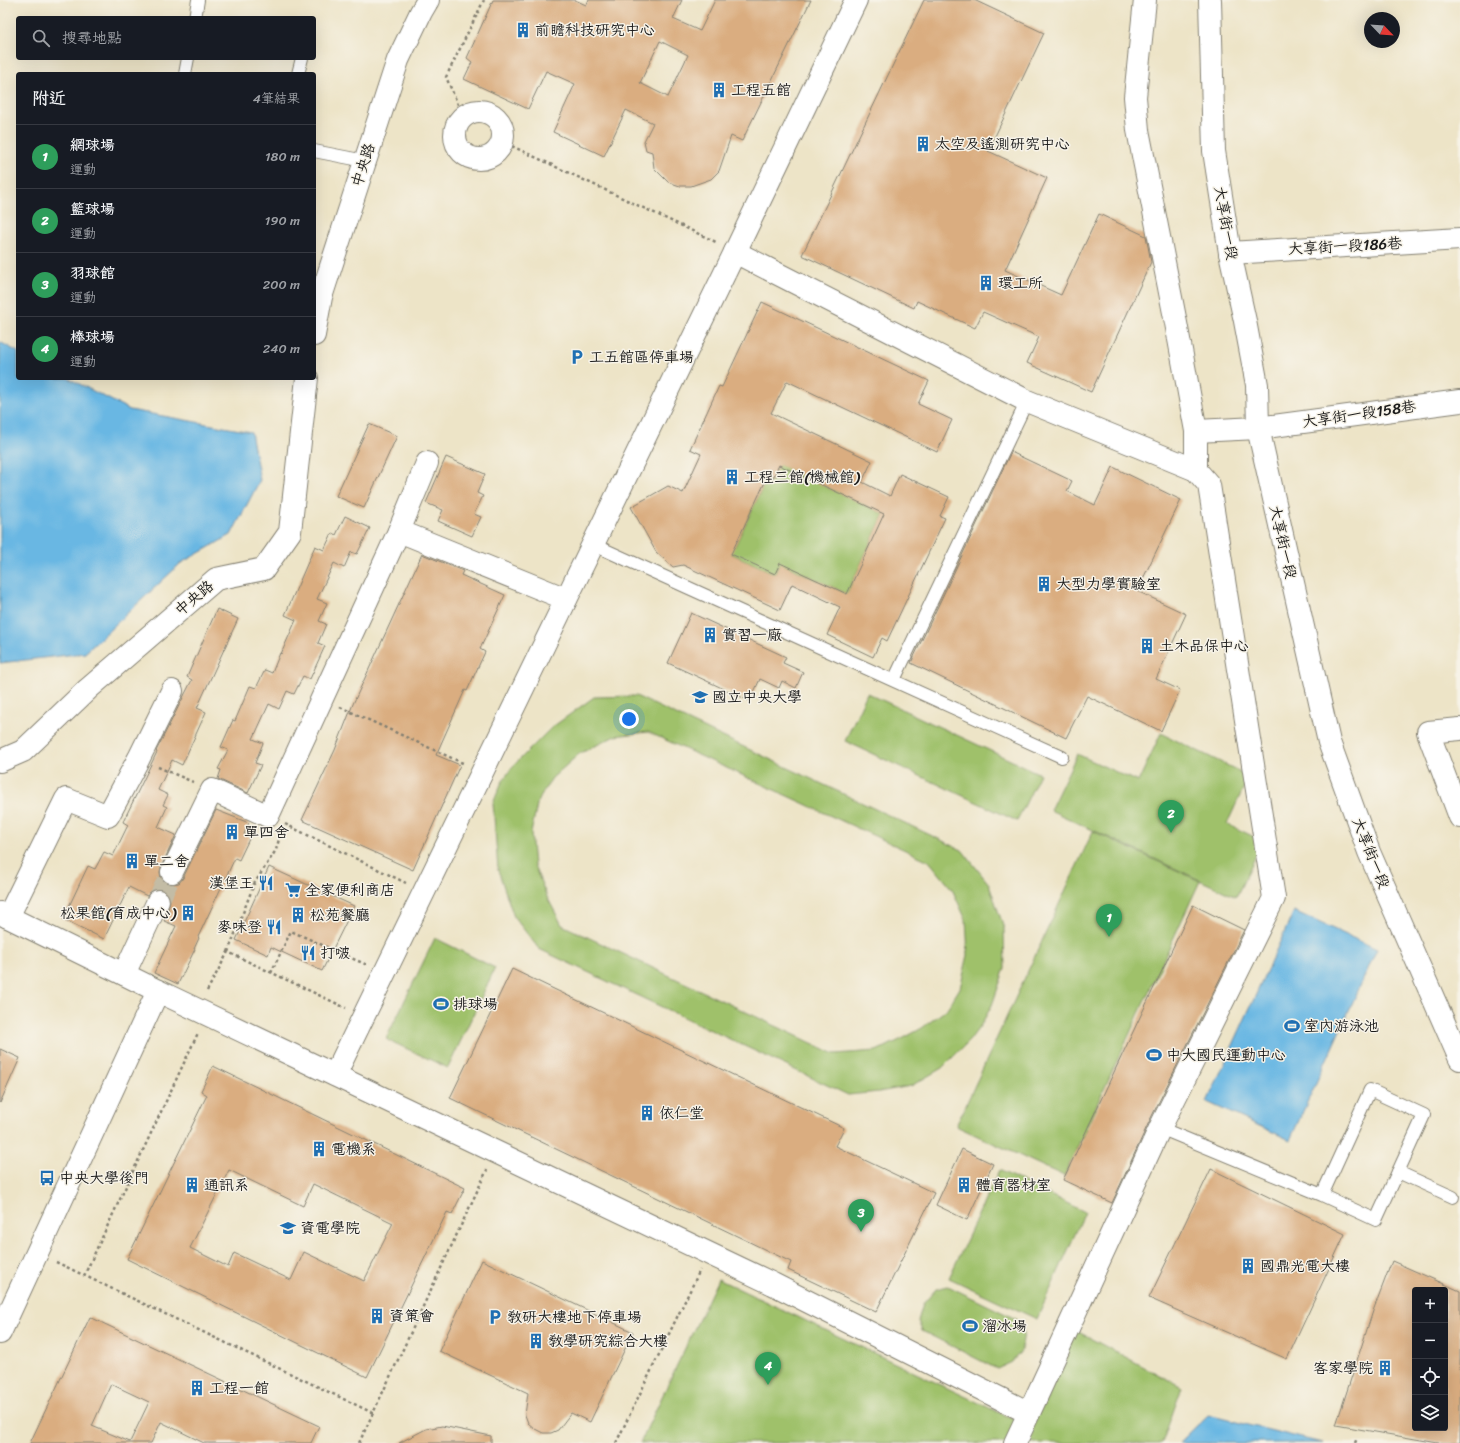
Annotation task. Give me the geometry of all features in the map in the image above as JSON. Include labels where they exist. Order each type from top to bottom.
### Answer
[{"type":"street","name":"中央路","points":[[316,325],[321,296],[398,60],[428,0]]},
{"type":"street","points":[[335,1075],[566,599],[727,248],[856,0]]},
{"type":"street","points":[[1146,0],[1135,98],[1138,130],[1196,431],[1196,470]]},
{"type":"street","name":"大享街一段","points":[[1210,0],[1214,151],[1230,252],[1257,385],[1258,428],[1329,742],[1369,852],[1460,1058]]},
{"type":"street","points":[[485,111],[492,115],[501,126],[502,141],[498,148],[487,157],[473,158],[460,150],[455,136],[458,122],[463,116],[470,112],[485,111]]},
{"type":"street","name":"大享街一段186巷","points":[[1230,252],[1460,239]]},
{"type":"street","points":[[727,248],[1027,401],[1196,470],[1208,485],[1274,898],[1160,1128],[1015,1443]]},
{"type":"street","name":"中央路","points":[[0,761],[22,751],[88,689],[216,579],[264,569],[290,532],[307,380]]},
{"type":"street","name":"大享街一段158巷","points":[[1196,431],[1258,428],[1460,401]]},
{"type":"street","points":[[172,872],[212,790],[268,816],[399,531],[427,463]]},
{"type":"street","points":[[399,531],[566,599]]},
{"type":"street","points":[[172,691],[108,816],[66,799],[4,915],[202,1012],[773,1284],[1029,1413]]},
{"type":"street","points":[[1460,729],[1428,732],[1460,817]]},
{"type":"street","points":[[124,974],[158,901]]},
{"type":"street","points":[[0,1333],[38,1254],[158,990]]},
{"type":"lane","points":[[195,16],[198,0]]},
{"type":"lane","points":[[185,72],[188,60]]},
{"type":"lane","points":[[298,72],[302,60]]},
{"type":"lane","points":[[316,151],[364,161]]},
{"type":"lane","points":[[894,680],[1027,401]]},
{"type":"lane","points":[[592,544],[1062,757]]},
{"type":"lane","points":[[1160,1128],[1322,1195],[1376,1220],[1424,1115],[1370,1090],[1322,1195]]},
{"type":"lane","points":[[1398,1172],[1453,1197]]},
{"type":"path","points":[[463,116],[446,77],[484,0]]},
{"type":"path","points":[[502,141],[727,248]]},
{"type":"path","points":[[322,698],[482,772]]},
{"type":"path","points":[[139,758],[212,790]]},
{"type":"path","points":[[84,1276],[202,1012],[228,952],[254,884],[276,850],[283,823],[424,892]]},
{"type":"path","points":[[272,972],[291,931],[385,973]]},
{"type":"path","points":[[228,952],[364,1016]]},
{"type":"path","points":[[359,1443],[495,1152]]},
{"type":"path","points":[[38,1254],[373,1413]]},
{"type":"path","points":[[616,1443],[708,1254]]},
{"type":"path","points":[[1355,1443],[1356,1438]]},
{"type":"green space","points":[[770,460],[884,514],[847,594],[780,563],[775,574],[721,549],[735,546],[766,480],[772,482],[775,473]]},
{"type":"green space","points":[[867,693],[1040,774],[1017,821],[845,741]]},
{"type":"green space","points":[[636,696],[962,850],[989,884],[1004,928],[1005,968],[992,1005],[981,1025],[969,1041],[942,1068],[911,1086],[879,1092],[848,1095],[539,949],[514,917],[498,870],[493,803],[501,784],[512,767],[551,728],[594,697]],"holes":[[[648,732],[929,861],[952,889],[966,920],[968,955],[960,988],[946,1010],[922,1028],[902,1039],[876,1051],[835,1054],[562,925],[547,897],[534,865],[531,833],[538,800],[552,778],[579,754],[615,736]]]},
{"type":"green space","points":[[1161,733],[1249,776],[1227,824],[1263,841],[1236,897],[1050,810],[1077,754],[1138,782]]},
{"type":"green space","points":[[1093,831],[1200,881],[1064,1176],[956,1126]]},
{"type":"green space","name":"排球場","points":[[435,938],[495,968],[448,1068],[386,1039]]},
{"type":"green space","points":[[999,1170],[1085,1212],[1037,1319],[949,1278]]},
{"type":"green space","points":[[718,1279],[1021,1423],[1011,1443],[640,1443]]},
{"type":"green space","name":"溜冰場","points":[[948,1286],[1018,1320],[1024,1333],[1021,1351],[1012,1362],[997,1369],[922,1331],[918,1321],[923,1304],[936,1289]]},
{"type":"green space","points":[[1069,1327],[1182,1387],[1162,1443],[1015,1443]]},
{"type":"water","points":[[0,342],[16,351],[16,380],[72,380],[130,410],[251,432],[260,480],[231,535],[181,563],[85,653],[0,663]]},
{"type":"water","name":"室內游泳池","points":[[1294,911],[1377,949],[1290,1140],[1207,1102]]},
{"type":"water","points":[[1208,1415],[1322,1443],[1179,1443]]},
{"type":"building","name":"工程五館","points":[[493,0],[575,0],[586,5],[589,0],[682,0],[673,19],[700,31],[715,0],[811,0],[742,141],[731,136],[719,171],[711,179],[691,186],[680,186],[668,182],[654,168],[652,152],[646,150],[644,141],[653,123],[626,110],[604,156],[553,132],[575,84],[546,71],[528,109],[464,79],[472,62],[467,58]],"holes":[[[660,41],[688,55],[668,97],[640,83]]]},
{"type":"building","points":[[924,0],[974,0],[1044,33],[988,151],[1047,178],[1005,270],[1061,295],[1099,214],[1146,236],[1151,262],[1091,392],[1027,363],[1039,337],[983,312],[975,328],[917,301],[914,308],[802,255]]},
{"type":"building","name":"工程三館(機械館)","points":[[762,302],[929,381],[918,404],[952,420],[937,452],[787,381],[771,413],[872,461],[862,482],[890,496],[900,474],[949,497],[940,516],[945,518],[887,641],[882,638],[873,657],[827,635],[840,607],[792,584],[780,610],[683,565],[673,567],[656,552],[631,507],[668,486],[683,493],[701,454],[690,449],[719,386],[722,387]],"holes":[[[779,465],[884,514],[847,594],[780,563],[775,574],[731,554],[766,480],[771,482]]]},
{"type":"building","points":[[369,424],[397,436],[364,508],[336,496]]},
{"type":"building","name":"大型力學實驗室","points":[[1011,452],[1072,481],[1067,491],[1095,505],[1113,467],[1181,500],[1137,591],[1186,614],[1156,679],[1180,690],[1161,731],[1087,696],[1066,738],[911,663]]},
{"type":"building","points":[[446,457],[485,474],[477,493],[483,496],[474,514],[481,517],[472,536],[438,521],[443,510],[426,503]]},
{"type":"building","points":[[345,516],[370,528],[357,554],[351,552],[344,568],[334,563],[317,599],[327,603],[319,621],[326,624],[318,643],[325,646],[310,679],[303,676],[294,694],[287,691],[279,709],[269,704],[253,739],[263,743],[255,763],[261,765],[248,793],[218,779],[221,770],[218,769],[228,750],[221,747],[233,720],[235,721],[250,686],[256,688],[265,670],[272,673],[280,653],[281,654],[296,620],[285,615],[315,546],[324,550],[332,533],[336,535]]},
{"type":"building","points":[[422,554],[463,571],[461,575],[505,595],[480,649],[485,652],[467,691],[465,690],[436,755],[460,765],[413,870],[302,820],[335,750],[353,704]]},
{"type":"building","points":[[217,609],[238,619],[197,708],[206,712],[182,765],[172,760],[158,790],[168,795],[163,805],[167,807],[158,827],[176,835],[161,867],[161,879],[166,883],[172,884],[179,883],[183,878],[216,810],[249,823],[244,834],[250,837],[239,860],[235,858],[178,984],[154,973],[176,926],[164,921],[169,911],[170,900],[168,894],[164,890],[157,889],[151,891],[147,896],[129,887],[104,939],[63,919],[88,866],[95,869],[104,852],[113,856],[128,825],[123,822],[157,752],[156,751],[192,680],[187,677]]},
{"type":"building","name":"實習一廠","points":[[691,613],[786,657],[783,663],[803,672],[796,688],[782,681],[779,688],[760,679],[750,701],[668,663]]},
{"type":"building","name":"松苑餐廳","points":[[269,867],[354,906],[322,971],[271,947],[268,955],[236,940]]},
{"type":"building","name":"中大國民運動中心","points":[[1193,905],[1244,930],[1149,1122],[1112,1203],[1063,1180]]},
{"type":"building","name":"依仁堂","points":[[512,969],[844,1128],[835,1146],[934,1193],[876,1312],[788,1270],[791,1262],[450,1098]]},
{"type":"building","points":[[0,1049],[20,1058],[0,1103]]},
{"type":"building","points":[[213,1066],[465,1188],[452,1214],[447,1212],[367,1377],[127,1259],[207,1095],[201,1091]],"holes":[[[229,1170],[303,1206],[313,1184],[393,1223],[364,1281],[304,1252],[291,1280],[234,1253],[228,1267],[190,1248]]]},
{"type":"building","name":"體育器材室","points":[[962,1149],[993,1164],[967,1220],[936,1205]]},
{"type":"building","name":"國鼎光電大樓","points":[[1211,1169],[1345,1234],[1287,1359],[1149,1298]]},
{"type":"building","name":"教學研究綜合大樓","points":[[482,1260],[633,1332],[590,1422],[571,1413],[558,1430],[551,1433],[543,1433],[528,1423],[525,1415],[528,1393],[439,1351]]},
{"type":"building","name":"客家學院","points":[[1392,1261],[1460,1291],[1460,1443],[1438,1443],[1336,1425],[1373,1311]]},
{"type":"building","points":[[90,1317],[319,1426],[311,1443],[204,1443],[161,1422],[151,1443],[30,1443]],"holes":[[[111,1384],[149,1402],[130,1442],[92,1426]]]},
{"type":"building","points":[[442,1426],[491,1436],[491,1443],[399,1443],[426,1429]]},
{"type":"tunnel","points":[[158,901],[172,872]]},
{"type":"place","name":"前瞻科技研究中心","points":[[523,30]]},
{"type":"place","name":"工程五館","points":[[719,90]]},
{"type":"place","name":"太空及遙測研究中心","points":[[923,144]]},
{"type":"place","name":"環工所","points":[[986,283]]},
{"type":"place","name":"工五館區停車場","points":[[577,357]]},
{"type":"place","name":"工程三館(機械館)","points":[[732,477]]},
{"type":"place","name":"大型力學實驗室","points":[[1044,584]]},
{"type":"place","name":"實習一廠","points":[[710,635]]},
{"type":"place","name":"土木品保中心","points":[[1147,646]]},
{"type":"place","name":"國立中央大學","points":[[700,697]]},
{"type":"place","name":"單四舍","points":[[232,832]]},
{"type":"place","name":"籃球場","points":[[1171,833]]},
{"type":"place","name":"單二舍","points":[[132,861]]},
{"type":"place","name":"漢堡王","points":[[266,883]]},
{"type":"place","name":"全家便利商店","points":[[293,890]]},
{"type":"place","name":"松果館(育成中心)","points":[[188,913]]},
{"type":"place","name":"松苑餐廳","points":[[298,915]]},
{"type":"place","name":"麥味登","points":[[274,927]]},
{"type":"place","name":"網球場","points":[[1109,937]]},
{"type":"place","name":"打啵","points":[[308,953]]},
{"type":"place","name":"排球場","points":[[441,1004]]},
{"type":"place","name":"室內游泳池","points":[[1292,1026]]},
{"type":"place","name":"中大國民運動中心","points":[[1154,1055]]},
{"type":"place","name":"依仁堂","points":[[647,1113]]},
{"type":"place","name":"電機系","points":[[319,1149]]},
{"type":"place","name":"中央大學後門","points":[[47,1178]]},
{"type":"place","name":"通訊系","points":[[192,1185]]},
{"type":"place","name":"體育器材室","points":[[964,1185]]},
{"type":"place","name":"資電學院","points":[[288,1228]]},
{"type":"place","name":"羽球館","points":[[861,1232]]},
{"type":"place","name":"國鼎光電大樓","points":[[1248,1266]]},
{"type":"place","name":"資策會","points":[[377,1316]]},
{"type":"place","name":"教研大樓地下停車場","points":[[495,1317]]},
{"type":"place","name":"溜冰場","points":[[970,1326]]},
{"type":"place","name":"教學研究綜合大樓","points":[[536,1341]]},
{"type":"place","name":"客家學院","points":[[1385,1368]]},
{"type":"place","name":"棒球場","points":[[768,1385]]},
{"type":"place","name":"工程一館","points":[[197,1388]]}]
